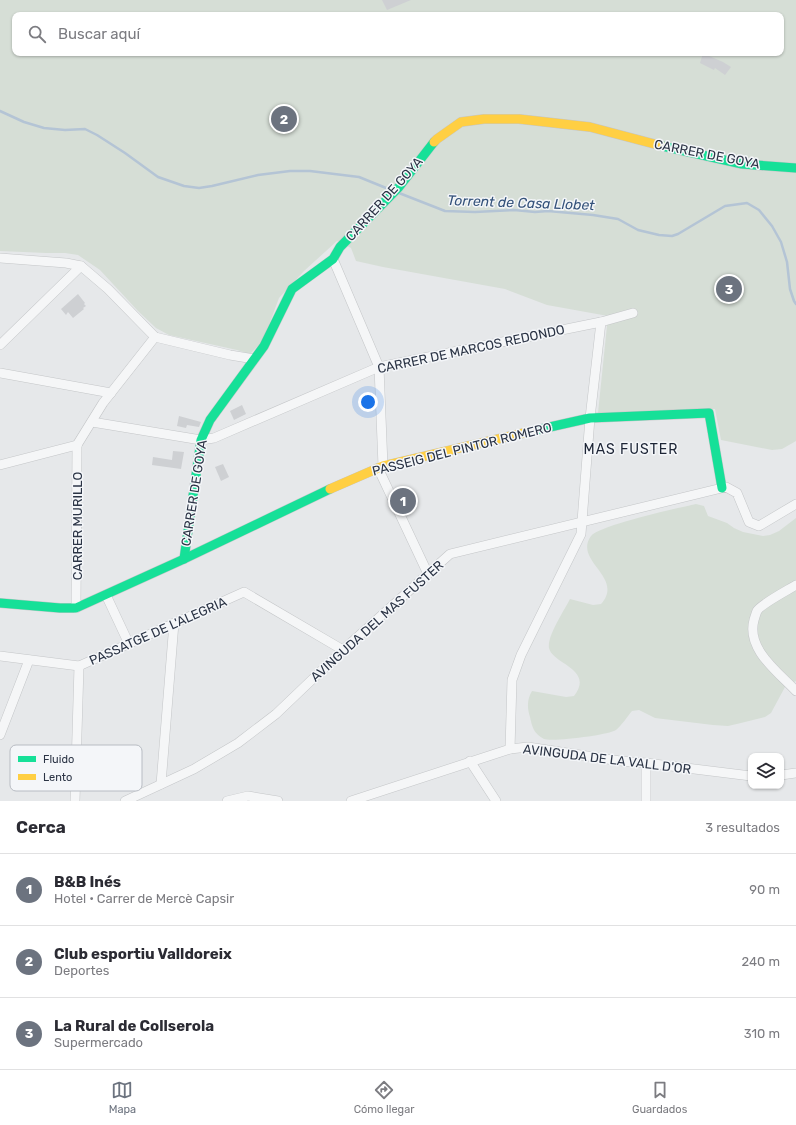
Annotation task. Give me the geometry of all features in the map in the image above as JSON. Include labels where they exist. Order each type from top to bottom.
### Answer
[{"type":"street","name":"CARRER DE GOYA","points":[[184,559],[201,440],[210,420],[264,346],[292,289],[333,259],[340,247],[399,187],[437,139],[461,122],[484,118],[519,119],[590,127],[669,148],[742,164],[796,168]]},
{"type":"street","points":[[0,258],[66,263],[81,266],[108,289],[156,337],[230,355],[254,359]]},
{"type":"street","points":[[333,259],[379,366],[381,467],[428,574]]},
{"type":"street","points":[[0,345],[81,266]]},
{"type":"street","name":"CARRER DE MARCOS REDONDO","points":[[201,440],[214,438],[379,366],[601,322],[633,313]]},
{"type":"street","points":[[510,749],[512,680],[521,655],[581,534],[590,418],[601,322]]},
{"type":"street","points":[[0,465],[77,445],[111,393],[156,337]]},
{"type":"street","points":[[0,373],[111,393]]},
{"type":"street","name":"PASSEIG DEL PINTOR ROMERO","points":[[0,603],[76,608],[184,559],[349,480],[381,467],[590,418],[709,413],[722,488]]},
{"type":"street","points":[[92,422],[201,440]]},
{"type":"street","name":"CARRER MURILLO","points":[[76,608],[77,445]]},
{"type":"street","points":[[722,488],[726,487],[737,493],[749,522],[759,526],[796,504]]},
{"type":"street","name":"AVINGUDA DEL MAS FUSTER","points":[[125,801],[194,769],[238,743],[276,714],[343,650],[450,554],[722,488]]},
{"type":"street","points":[[796,585],[757,610],[753,624],[753,640],[764,658],[796,691]]},
{"type":"street","name":"PASSATGE DE L'ALEGRIA","points":[[0,656],[79,666],[244,592],[343,650]]},
{"type":"street","points":[[106,595],[129,644]]},
{"type":"street","points":[[161,784],[174,623]]},
{"type":"street","points":[[0,735],[29,660]]},
{"type":"street","points":[[77,745],[79,666]]},
{"type":"street","name":"AVINGUDA DE LA VALL D'OR","points":[[351,801],[510,749],[528,748],[620,761],[748,776]]},
{"type":"street","points":[[470,761],[496,801]]},
{"type":"street","points":[[646,763],[646,801]]},
{"type":"street","points":[[784,775],[796,773]]},
{"type":"street","points":[[75,791],[75,801]]},
{"type":"street","points":[[227,801],[248,799],[278,801]]},
{"type":"shaded area","points":[[0,0],[796,0],[796,441],[782,449],[772,450],[721,440],[715,409],[598,413],[608,316],[547,305],[505,289],[356,261],[351,248],[337,241],[304,271],[279,298],[263,341],[250,354],[169,335],[156,328],[100,270],[78,255],[0,251]]},
{"type":"shaded area","points":[[696,504],[704,506],[708,516],[727,523],[743,532],[763,536],[779,531],[796,518],[796,681],[785,687],[771,713],[765,717],[728,726],[655,718],[639,710],[632,711],[616,730],[611,732],[569,739],[544,739],[533,727],[528,710],[528,700],[532,691],[566,697],[574,696],[579,687],[579,679],[576,673],[552,654],[549,648],[553,630],[570,599],[593,605],[601,604],[607,594],[607,586],[604,577],[588,553],[587,545],[591,536],[597,532],[623,522]]},
{"type":"building","points":[[382,0],[411,0],[387,10]]},
{"type":"building","points":[[702,56],[709,56],[731,67],[725,75],[715,68],[714,70],[700,63]]},
{"type":"building","points":[[78,294],[86,306],[73,318],[68,312],[66,315],[61,309]]},
{"type":"building","points":[[242,405],[246,414],[234,420],[230,411]]},
{"type":"building","points":[[179,416],[201,422],[199,427],[187,425],[186,428],[177,426]]},
{"type":"building","points":[[173,451],[184,452],[181,469],[152,465],[153,457],[172,460]]},
{"type":"building","points":[[223,464],[229,477],[221,481],[215,467]]},
{"type":"waterway","name":"Torrent de Casa Llobet","points":[[0,111],[24,122],[44,128],[65,130],[85,129],[125,153],[158,177],[184,186],[199,188],[258,175],[290,171],[310,171],[359,177],[391,190]]},
{"type":"waterway","name":"Torrent de Casa Llobet","points":[[399,193],[445,211],[475,212],[514,210],[593,215],[618,219],[638,230],[659,235],[672,236],[678,234],[725,206],[747,203],[759,210],[772,226],[781,242],[787,262],[790,289],[796,304]]},
{"type":"traffic: fast","points":[[184,559],[201,440],[210,420],[264,346],[292,289],[333,259],[340,247],[399,187],[434,142]]},
{"type":"traffic: fast","points":[[662,146],[742,164],[796,168]]},
{"type":"traffic: fast","points":[[532,431],[590,418],[709,413],[722,488]]},
{"type":"traffic: fast","points":[[0,603],[76,608],[184,559],[330,489]]},
{"type":"traffic: slow","points":[[434,142],[461,122],[484,119],[519,119],[590,127],[662,146]]},
{"type":"traffic: slow","points":[[330,489],[383,466],[532,431]]},
{"type":"place","name":"Club esportiu Valldoreix","points":[[284,119]]},
{"type":"place","name":"La Rural de Collserola","points":[[729,289]]},
{"type":"place","name":"B&B Inés","points":[[403,501]]},
{"type":"district","name":"MAS FUSTER","points":[[631,449]]}]
